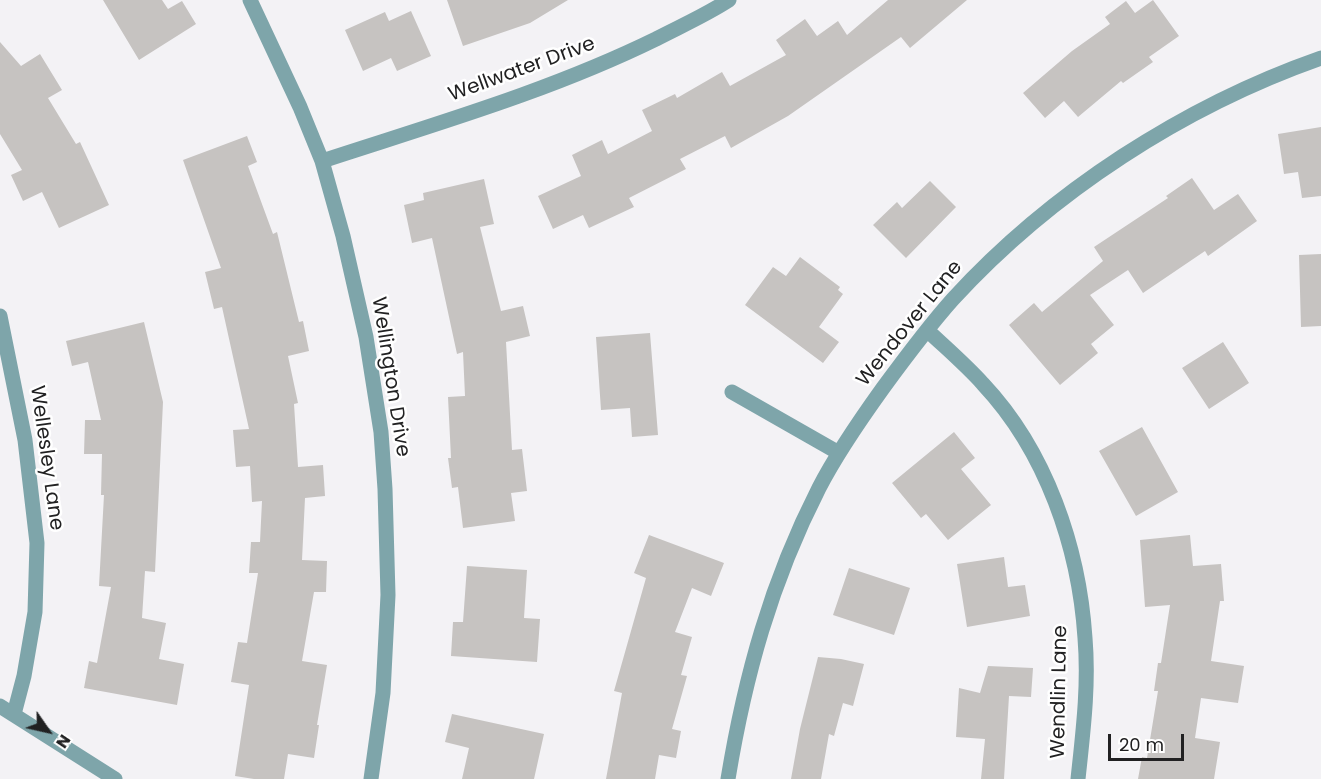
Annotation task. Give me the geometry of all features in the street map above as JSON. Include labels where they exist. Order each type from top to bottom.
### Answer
[{"type":"street","name":"Wellington Drive","points":[[250,0],[300,107],[322,161],[343,236],[366,337],[382,444],[387,545],[387,644],[378,741],[371,779]]},
{"type":"street","name":"Wellwater Drive","points":[[322,161],[521,95],[579,73],[635,49],[712,11],[729,0]]},
{"type":"street","name":"Wendover Lane","points":[[728,779],[740,713],[757,643],[787,560],[804,521],[839,453],[870,406],[927,330],[952,300],[1012,243],[1053,208],[1115,162],[1153,136],[1205,107],[1277,73],[1321,58]]},
{"type":"street","name":"Wellesley Lane","points":[[0,316],[25,440],[36,543],[35,612],[24,676],[7,710]]},
{"type":"street","name":"Wendlin Lane","points":[[927,330],[984,384],[1001,406],[1031,451],[1056,503],[1076,572],[1086,640],[1084,721],[1078,779]]},
{"type":"street","points":[[732,392],[839,453]]},
{"type":"street","points":[[7,710],[116,779]]},
{"type":"building","points":[[103,0],[162,0],[168,9],[182,1],[196,24],[139,60]]},
{"type":"building","points":[[447,0],[568,0],[530,23],[463,46]]},
{"type":"building","points":[[888,0],[967,0],[910,48],[901,37],[788,116],[731,148],[725,136],[680,159],[686,169],[629,198],[634,207],[589,228],[583,215],[553,229],[538,196],[581,176],[572,155],[602,140],[608,154],[652,131],[642,110],[675,94],[677,98],[722,72],[730,86],[786,55],[776,40],[805,19],[817,36],[838,21],[847,35]]},
{"type":"building","points":[[1153,0],[1179,36],[1149,57],[1153,62],[1123,83],[1121,81],[1078,117],[1064,101],[1045,118],[1023,93],[1072,51],[1110,24],[1105,17],[1126,1],[1135,13]]},
{"type":"building","points":[[411,11],[431,56],[397,71],[391,58],[363,71],[345,30],[385,12],[389,21]]},
{"type":"building","points":[[0,42],[21,66],[40,54],[62,90],[48,98],[76,144],[80,142],[109,205],[59,228],[42,192],[23,201],[11,175],[22,170],[0,134]]},
{"type":"building","points":[[1321,127],[1321,196],[1302,198],[1298,172],[1284,174],[1278,134]]},
{"type":"building","points":[[247,136],[257,162],[248,166],[273,234],[277,232],[299,322],[303,321],[309,351],[288,356],[298,403],[294,404],[298,467],[323,465],[325,496],[305,498],[302,560],[327,561],[326,592],[314,592],[302,661],[327,665],[317,725],[319,725],[314,758],[288,754],[284,779],[254,779],[235,776],[249,685],[231,682],[238,642],[247,643],[258,573],[249,573],[251,542],[260,542],[262,501],[252,502],[250,466],[236,467],[233,430],[249,429],[222,307],[214,309],[205,272],[221,268],[183,160]]},
{"type":"building","points":[[1192,178],[1214,210],[1238,194],[1257,221],[1208,256],[1205,251],[1143,293],[1128,270],[1090,295],[1114,325],[1091,344],[1098,353],[1060,385],[1009,325],[1034,303],[1042,312],[1103,261],[1094,247],[1168,198],[1166,196]]},
{"type":"building","points":[[484,179],[494,224],[480,227],[501,311],[523,306],[530,336],[506,342],[512,450],[522,449],[527,491],[511,493],[515,521],[463,528],[458,487],[452,488],[448,458],[451,458],[448,397],[465,396],[463,352],[457,354],[432,238],[412,243],[404,205],[424,200],[423,193]]},
{"type":"building","points":[[930,181],[956,207],[906,258],[873,225],[897,202],[902,208]]},
{"type":"building","points":[[1321,254],[1321,326],[1301,327],[1299,255]]},
{"type":"building","points":[[800,257],[840,287],[838,290],[843,294],[819,327],[839,342],[823,363],[745,305],[773,267],[786,276]]},
{"type":"building","points":[[144,322],[163,402],[155,572],[145,571],[142,618],[166,623],[159,659],[184,664],[177,705],[84,688],[89,661],[97,663],[111,587],[99,586],[104,495],[101,495],[102,454],[84,454],[85,420],[101,420],[88,362],[72,366],[66,341]]},
{"type":"building","points":[[650,333],[658,435],[632,437],[630,408],[601,410],[596,337]]},
{"type":"building","points":[[1223,342],[1249,383],[1209,409],[1182,368]]},
{"type":"building","points":[[1142,427],[1178,492],[1136,516],[1099,451]]},
{"type":"building","points":[[954,432],[975,458],[961,469],[991,505],[948,540],[926,514],[921,518],[892,483]]},
{"type":"building","points":[[649,535],[724,563],[711,596],[692,588],[675,632],[692,637],[681,675],[687,676],[672,729],[681,731],[676,758],[659,755],[655,779],[606,779],[622,693],[614,691],[646,578],[634,573]]},
{"type":"building","points":[[1190,535],[1193,566],[1221,564],[1224,601],[1220,601],[1211,661],[1244,666],[1238,703],[1201,698],[1195,738],[1220,742],[1214,779],[1138,779],[1142,757],[1147,758],[1158,691],[1154,691],[1158,663],[1161,663],[1170,605],[1145,607],[1140,540]]},
{"type":"building","points":[[1004,557],[1008,587],[1025,585],[1030,616],[967,627],[957,564]]},
{"type":"building","points":[[467,566],[527,570],[524,618],[540,619],[537,662],[451,656],[453,622],[463,622]]},
{"type":"building","points":[[849,568],[910,588],[894,635],[833,615]]},
{"type":"building","points":[[818,657],[864,664],[853,706],[843,703],[834,736],[829,734],[821,779],[791,779],[800,729]]},
{"type":"building","points":[[988,666],[1033,668],[1031,697],[1009,696],[1004,779],[981,779],[985,739],[956,737],[959,688],[980,693]]},
{"type":"building","points":[[452,714],[544,734],[534,779],[462,779],[469,748],[445,742]]}]
